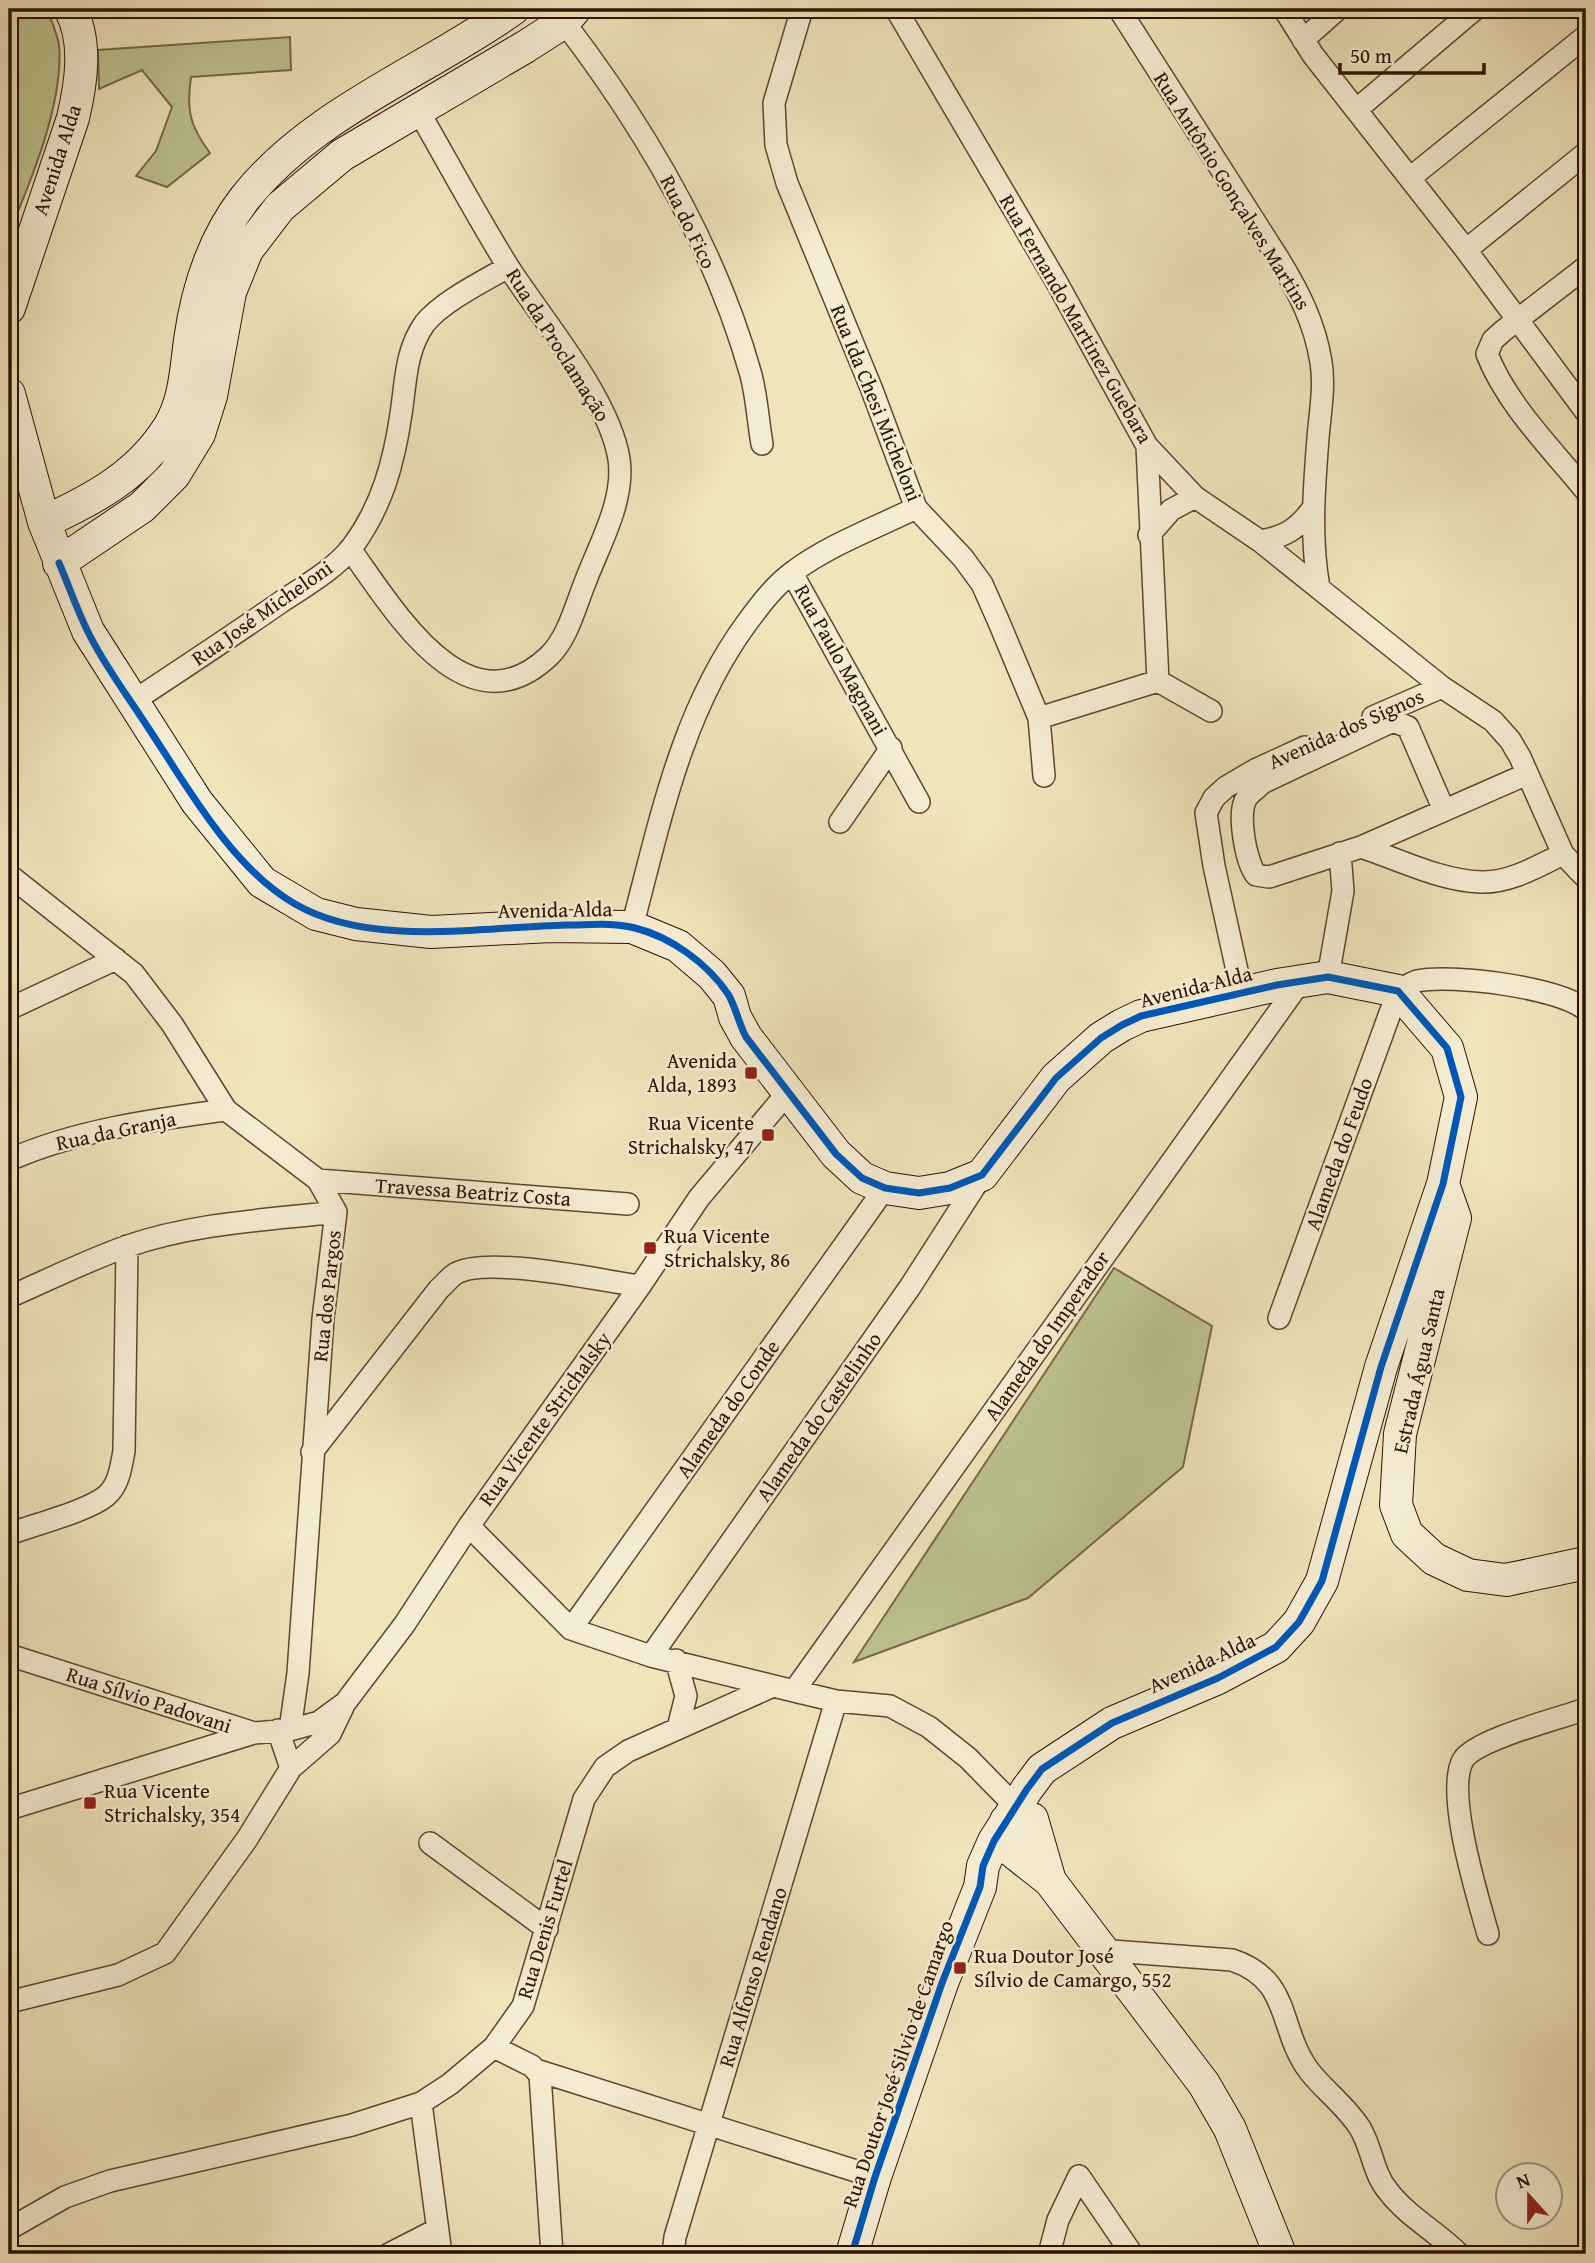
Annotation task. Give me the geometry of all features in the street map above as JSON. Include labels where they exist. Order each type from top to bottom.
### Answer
[{"type":"street","name":"Avenida Alda","points":[[9,308],[78,99],[82,52],[71,9]]},
{"type":"street","points":[[44,522],[107,490],[143,462],[170,426],[184,388],[201,283],[219,240],[243,200],[275,164],[315,132],[513,9]]},
{"type":"street","name":"Rua Ida Chesi Micheloni","points":[[802,9],[774,103],[776,145],[787,183],[872,390],[916,508],[963,558],[982,584],[1039,718],[1044,776]]},
{"type":"street","name":"Rua Fernando Martinez Guebara","points":[[896,9],[1056,281],[1147,446],[1195,497],[1260,541],[1442,687]]},
{"type":"street","name":"Rua Antônio Gonçalves Martins","points":[[1119,9],[1278,258],[1298,291],[1313,324],[1322,365],[1312,552],[1319,588]]},
{"type":"street","points":[[1284,9],[1303,40],[1356,110],[1466,250],[1517,320],[1583,401]]},
{"type":"street","points":[[1303,40],[1338,9]]},
{"type":"street","points":[[1356,110],[1475,9]]},
{"type":"street","points":[[59,564],[142,507],[174,475],[198,434],[211,396],[230,292],[247,250],[280,207],[342,155],[419,112],[570,15]]},
{"type":"street","name":"Rua do Fico","points":[[570,15],[636,121],[698,237],[750,374],[762,444]]},
{"type":"street","points":[[1410,178],[1586,36]]},
{"type":"street","name":"Rua da Proclamação","points":[[350,549],[424,646],[458,672],[492,683],[522,675],[550,655],[570,621],[620,484],[619,459],[612,433],[597,401],[509,267],[419,112]]},
{"type":"street","points":[[1466,250],[1586,153]]},
{"type":"street","name":"Rua José Micheloni","points":[[132,702],[317,578],[350,549],[376,512],[391,466],[401,411],[403,376],[412,348],[426,322],[458,297],[509,267]]},
{"type":"street","points":[[1586,267],[1493,340],[1487,354],[1493,369],[1532,425],[1586,491]]},
{"type":"street","name":"Avenida Alda","points":[[9,394],[44,522],[88,631],[197,802],[250,868],[277,892],[316,914],[356,924],[431,932],[551,926],[632,927],[678,946],[712,975],[729,996],[735,1017],[746,1037],[836,1154],[862,1178],[885,1188],[919,1193],[950,1188],[982,1175],[1056,1078],[1101,1038],[1142,1016],[1242,993],[1314,979],[1398,991],[1447,1048],[1461,1097],[1443,1184],[1381,1367],[1322,1581],[1299,1622],[1276,1647],[1258,1659],[1112,1723],[1042,1769],[1018,1815],[983,1866],[980,1887]]},
{"type":"street","points":[[1147,446],[1149,535],[1158,681]]},
{"type":"street","points":[[1149,535],[1171,510],[1195,497]]},
{"type":"street","points":[[632,927],[674,768],[689,726],[735,640],[768,594],[792,572],[916,508]]},
{"type":"street","points":[[1260,541],[1281,537],[1293,531],[1313,508]]},
{"type":"street","name":"Rua Paulo Magnani","points":[[792,572],[919,802]]},
{"type":"street","points":[[1039,718],[1158,681],[1211,711]]},
{"type":"street","name":"Avenida dos Signos","points":[[1242,993],[1214,866],[1206,813],[1214,798],[1255,769],[1442,687],[1493,721],[1510,740],[1563,854],[1586,878]]},
{"type":"street","points":[[1444,808],[1408,727],[1393,721],[1262,783],[1245,800],[1242,824],[1250,867],[1256,875],[1269,877],[1350,850],[1527,774]]},
{"type":"street","name":"Rua Paulo Magnani","points":[[840,822],[891,748]]},
{"type":"street","points":[[1350,850],[1482,882],[1530,870],[1563,854]]},
{"type":"street","points":[[1314,979],[1343,891],[1350,850]]},
{"type":"street","name":"Rua dos Pargos","points":[[9,875],[116,959],[154,998],[226,1110],[318,1180],[336,1212],[312,1452],[298,1673],[284,1730]]},
{"type":"street","points":[[9,1009],[116,959]]},
{"type":"street","points":[[1398,991],[1413,982],[1457,978],[1560,997],[1586,1010]]},
{"type":"street","name":"Alameda do Imperador","points":[[794,1691],[1314,979]]},
{"type":"street","name":"Alameda do Feudo","points":[[1279,1318],[1398,991]]},
{"type":"street","name":"Rua Vicente Strichalsky","points":[[284,1730],[319,1723],[345,1703],[404,1625],[469,1526],[640,1286],[699,1198],[789,1091]]},
{"type":"street","name":"Rua da Granja","points":[[9,1160],[107,1130],[226,1110]]},
{"type":"street","name":"Alameda do Castelinho","points":[[651,1656],[910,1287],[982,1175]]},
{"type":"street","name":"Travessa Beatriz Costa","points":[[318,1180],[628,1205]]},
{"type":"street","name":"Estrada Água Santa","points":[[1443,1184],[1455,1218],[1400,1434],[1396,1505],[1407,1534],[1434,1559],[1468,1576],[1506,1580],[1586,1563]]},
{"type":"street","name":"Alameda do Conde","points":[[571,1629],[885,1188]]},
{"type":"street","points":[[9,1297],[127,1246],[211,1226],[336,1212]]},
{"type":"street","points":[[9,1534],[92,1504],[106,1496],[120,1472],[124,1451],[127,1246]]},
{"type":"street","points":[[312,1452],[439,1289],[455,1274],[476,1268],[508,1268],[640,1286]]},
{"type":"street","points":[[469,1526],[571,1629],[651,1656],[773,1686],[836,1701],[890,1706],[929,1727],[968,1758],[1018,1815],[1050,1881],[1204,2084],[1230,2129],[1279,2254]]},
{"type":"street","name":"Rua Sílvio Padovani","points":[[9,1655],[254,1733],[284,1730]]},
{"type":"street","points":[[676,1660],[686,1696],[678,1728]]},
{"type":"street","name":"Rua Denis Furtel","points":[[9,2229],[65,2197],[110,2181],[352,2125],[421,2103],[450,2084],[494,2047],[523,2006],[584,1798],[605,1767],[628,1751],[773,1686]]},
{"type":"street","name":"Rua Alfonso Rendano","points":[[673,2254],[709,2123],[836,1701]]},
{"type":"street","points":[[9,2003],[118,1975],[165,1953],[247,1839],[291,1768],[330,1734],[345,1703]]},
{"type":"street","points":[[1488,1934],[1460,1813],[1457,1791],[1463,1760],[1476,1749],[1503,1736],[1586,1709]]},
{"type":"street","points":[[284,1730],[291,1768]]},
{"type":"street","points":[[9,1810],[254,1733]]},
{"type":"street","name":"Avenida Alda","points":[[980,1887],[1012,1852],[1018,1815]]},
{"type":"street","points":[[430,1843],[547,1929]]},
{"type":"street","points":[[1012,1852],[1050,1881]]},
{"type":"street","name":"Rua Doutor José Silvio de Camargo","points":[[852,2254],[875,2177],[942,1983],[980,1887]]},
{"type":"street","points":[[1100,1950],[1232,1960],[1253,1967],[1264,1976],[1275,1991],[1298,2053],[1311,2073],[1360,2128],[1387,2190],[1459,2254]]},
{"type":"street","points":[[494,2047],[539,2071],[875,2177]]},
{"type":"street","points":[[539,2071],[550,2185],[552,2254]]},
{"type":"street","points":[[421,2103],[441,2254]]},
{"type":"street","points":[[1049,2254],[1058,2220],[1079,2176],[1132,2254]]},
{"type":"street","points":[[389,2254],[436,2230]]},
{"type":"green space","points":[[9,9],[47,9],[58,40],[59,67],[44,141],[9,233]]},
{"type":"green space","points":[[290,37],[291,70],[191,77],[191,118],[210,153],[167,187],[136,176],[156,151],[172,107],[142,70],[99,89],[98,50]]},
{"type":"green space","points":[[1114,1268],[1212,1326],[1183,1467],[1028,1598],[854,1662]]},
{"type":"cycle path","points":[[59,563],[88,632],[116,680],[212,824],[251,869],[272,888],[295,904],[325,918],[392,931],[463,931],[609,924],[635,928],[662,938],[699,962],[719,983],[730,998],[746,1037],[836,1154],[862,1178],[885,1188],[919,1193],[950,1188],[982,1175],[1056,1078],[1101,1038],[1141,1016],[1277,985],[1328,977],[1398,991],[1447,1048],[1461,1097],[1443,1184],[1381,1367],[1322,1581],[1299,1622],[1276,1647],[1218,1678],[1112,1723],[1042,1769],[1027,1789],[994,1841],[983,1866],[980,1887],[942,1983],[875,2177],[852,2254]]},
{"type":"place","name":"Avenida Alda, 1893","points":[[751,1073]]},
{"type":"place","name":"Rua Vicente Strichalsky, 47","points":[[768,1135]]},
{"type":"place","name":"Rua Vicente Strichalsky, 86","points":[[650,1248]]},
{"type":"place","name":"Rua Vicente Strichalsky, 354","points":[[90,1803]]},
{"type":"place","name":"Rua Doutor José Sílvio de Camargo, 552","points":[[960,1968]]}]
